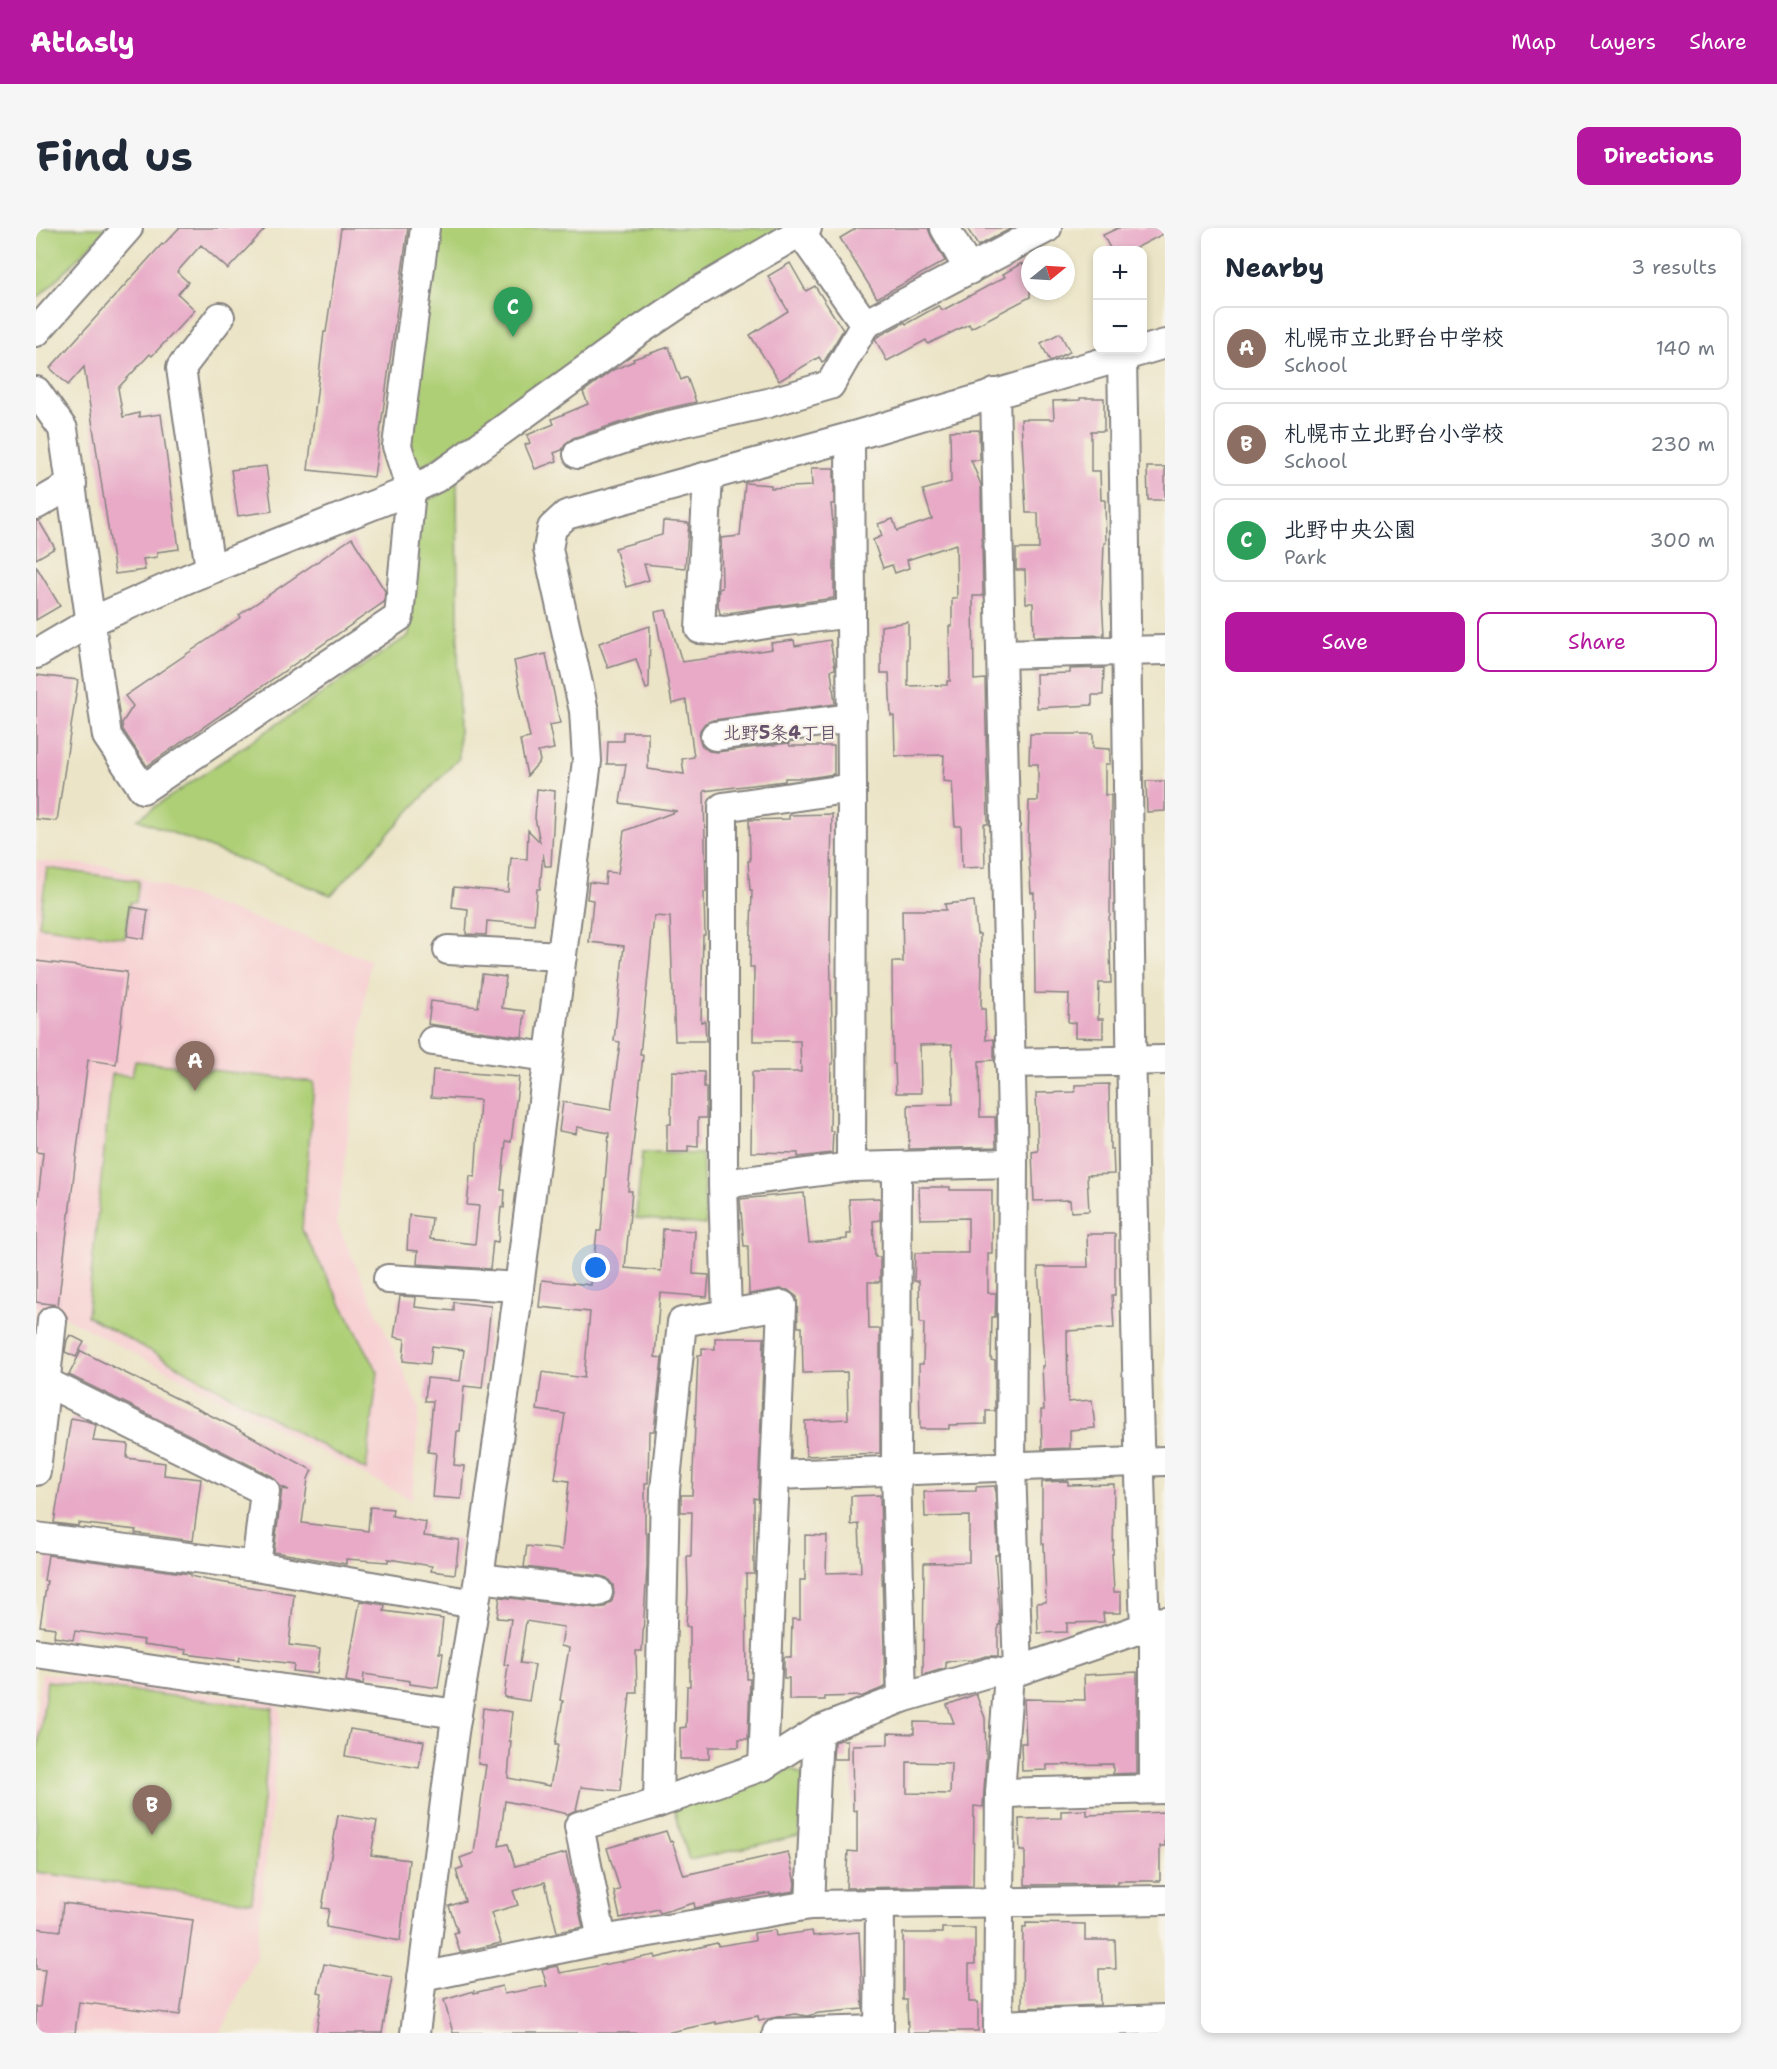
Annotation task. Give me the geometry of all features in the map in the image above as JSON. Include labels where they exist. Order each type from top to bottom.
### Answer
[{"type":"street","points":[[36,332],[128,228]]},
{"type":"street","points":[[36,391],[63,429],[107,736],[143,789],[399,616],[411,490],[397,446],[425,228]]},
{"type":"street","points":[[945,228],[969,270]]},
{"type":"street","points":[[578,454],[657,428],[768,403],[830,385],[865,324],[1047,228]]},
{"type":"street","points":[[36,654],[90,622],[210,569],[436,478],[639,331],[697,292],[803,230],[865,324]]},
{"type":"street","points":[[210,569],[181,368],[220,317]]},
{"type":"street","points":[[415,2033],[456,1714],[477,1591],[519,1287],[587,760],[584,711],[548,549],[552,528],[566,515],[850,437],[1165,344]]},
{"type":"street","points":[[1000,1793],[1160,1789],[1152,1462],[1131,1061],[1122,358]]},
{"type":"street","points":[[995,393],[1013,1163],[1011,1467],[1014,1673],[1000,1793],[998,2029],[1165,2019]]},
{"type":"street","points":[[850,437],[851,1167]]},
{"type":"street","points":[[708,476],[700,629],[725,631],[851,613]]},
{"type":"street","points":[[36,505],[72,484]]},
{"type":"street","points":[[1001,654],[1165,650]]},
{"type":"street","points":[[715,736],[852,718]]},
{"type":"street","points":[[726,1314],[723,1184],[723,807],[852,788]]},
{"type":"street","points":[[448,950],[561,956]]},
{"type":"street","points":[[433,1041],[548,1057]]},
{"type":"street","points":[[1010,1063],[1165,1060]]},
{"type":"street","points":[[723,1184],[851,1167],[1013,1163]]},
{"type":"street","points":[[897,1166],[896,1470],[902,1698]]},
{"type":"street","points":[[388,1279],[519,1287]]},
{"type":"street","points":[[658,1803],[665,1490],[682,1322],[782,1305],[763,1766]]},
{"type":"street","points":[[36,1471],[52,1321]]},
{"type":"street","points":[[46,1382],[264,1491],[256,1566]]},
{"type":"street","points":[[775,1475],[1152,1462]]},
{"type":"street","points":[[36,1537],[256,1566],[477,1591],[598,1592]]},
{"type":"street","points":[[602,1940],[579,1826],[658,1803],[763,1766],[818,1731],[902,1698],[991,1672],[1014,1673],[1155,1623]]},
{"type":"street","points":[[36,1653],[456,1714]]},
{"type":"street","points":[[810,1905],[818,1731]]},
{"type":"street","points":[[422,1977],[602,1940],[810,1905],[1165,1900]]},
{"type":"street","points":[[777,2033],[879,2031],[880,1904]]},
{"type":"shaded area","points":[[36,861],[108,866],[370,960],[337,1223],[419,1407],[412,1500],[48,1308],[39,1307],[36,1337]]},
{"type":"shaded area","points":[[42,1673],[275,1702],[281,1712],[256,1956],[221,2033],[36,2033],[36,1714]]},
{"type":"green space","points":[[36,228],[108,228],[36,300]]},
{"type":"green space","points":[[428,228],[779,228],[419,469],[394,447]]},
{"type":"green space","points":[[457,477],[459,758],[331,895],[137,819],[409,635],[421,487]]},
{"type":"green space","points":[[47,868],[139,881],[136,903],[130,902],[125,938],[39,926]]},
{"type":"green space","points":[[135,1061],[314,1082],[302,1230],[378,1372],[366,1470],[87,1316],[112,1074],[132,1076]]},
{"type":"green space","points":[[642,1153],[702,1154],[706,1225],[636,1218]]},
{"type":"green space","points":[[47,1681],[273,1708],[252,1902],[36,1872],[36,1764]]},
{"type":"green space","points":[[791,1768],[803,1775],[799,1836],[689,1860],[674,1810],[684,1802]]},
{"type":"building","points":[[179,228],[266,228],[228,269],[201,245],[177,272],[188,282],[178,294],[195,310],[118,388],[123,417],[139,413],[139,417],[161,414],[179,549],[157,552],[157,557],[143,559],[145,570],[115,574],[84,367],[68,385],[50,368]]},
{"type":"building","points":[[341,228],[408,228],[374,477],[308,470],[324,332],[326,332]]},
{"type":"building","points":[[857,228],[928,228],[945,261],[877,298],[840,238]]},
{"type":"building","points":[[967,228],[1012,228],[978,246]]},
{"type":"building","points":[[1118,228],[1165,228],[1165,233],[1140,246],[1109,246],[1103,235]]},
{"type":"building","points":[[790,263],[806,291],[815,286],[843,330],[825,360],[822,362],[819,357],[779,381],[750,335],[788,311],[768,276]]},
{"type":"building","points":[[1021,264],[1021,300],[1024,300],[971,328],[969,324],[928,344],[926,340],[887,361],[875,339],[877,337],[938,306],[943,310],[1005,277],[1003,274]]},
{"type":"building","points":[[1060,333],[1070,352],[1050,361],[1041,343]]},
{"type":"building","points":[[669,347],[681,380],[687,377],[696,402],[652,412],[573,438],[562,450],[554,453],[557,461],[535,469],[525,445],[530,443],[527,435],[554,424],[552,419],[588,404],[583,392],[613,370],[634,361],[633,359]]},
{"type":"building","points":[[1080,398],[1104,398],[1104,431],[1091,431],[1091,471],[1100,471],[1101,500],[1105,500],[1106,543],[1104,543],[1102,596],[1104,635],[1034,637],[1033,603],[1026,603],[1025,570],[1016,570],[1016,549],[1039,549],[1038,513],[1026,513],[1021,419],[1054,419],[1053,401],[1080,400]]},
{"type":"building","points":[[979,430],[980,460],[971,460],[981,485],[983,596],[973,596],[974,680],[985,679],[988,824],[984,824],[985,867],[962,868],[961,826],[955,826],[952,782],[943,781],[944,755],[895,756],[894,716],[891,716],[889,673],[881,673],[881,626],[908,622],[908,686],[947,685],[947,681],[950,681],[949,626],[952,626],[952,598],[957,598],[956,544],[907,560],[909,568],[895,573],[892,565],[883,568],[873,540],[882,536],[878,524],[893,519],[897,531],[932,519],[923,490],[951,482],[950,431]]},
{"type":"building","points":[[266,466],[272,511],[238,516],[231,470]]},
{"type":"building","points":[[1147,467],[1165,467],[1165,500],[1148,500]]},
{"type":"building","points":[[811,468],[834,468],[834,504],[831,504],[834,532],[834,598],[720,614],[718,605],[719,589],[722,588],[721,538],[740,536],[745,483],[771,485],[771,488],[812,486]]},
{"type":"building","points":[[36,521],[39,521],[55,548],[36,559]]},
{"type":"building","points":[[663,521],[689,523],[685,568],[644,564],[649,580],[626,587],[615,548],[662,535]]},
{"type":"building","points":[[352,538],[385,591],[384,602],[147,766],[123,730],[122,723],[133,706],[125,696]]},
{"type":"building","points":[[36,566],[60,606],[36,620]]},
{"type":"building","points":[[666,610],[682,662],[772,649],[771,643],[794,640],[795,646],[830,640],[835,667],[831,670],[835,704],[713,720],[705,723],[700,730],[699,738],[702,746],[709,751],[717,752],[789,743],[790,746],[834,746],[834,774],[808,778],[785,778],[785,781],[704,791],[706,892],[704,892],[705,935],[703,935],[701,1022],[705,1021],[706,1041],[675,1041],[670,917],[654,916],[640,1055],[643,1055],[628,1191],[632,1191],[625,1268],[661,1271],[663,1229],[695,1231],[693,1274],[709,1275],[707,1297],[660,1293],[655,1357],[662,1358],[654,1431],[649,1431],[648,1483],[645,1483],[647,1567],[642,1651],[636,1651],[637,1693],[630,1693],[620,1791],[581,1787],[576,1810],[568,1814],[505,1801],[499,1846],[508,1844],[515,1866],[566,1853],[583,1927],[557,1932],[545,1882],[513,1891],[518,1905],[491,1913],[501,1943],[460,1952],[454,1933],[458,1932],[449,1906],[465,1901],[456,1870],[463,1867],[460,1858],[474,1853],[486,1765],[478,1764],[483,1708],[512,1712],[508,1778],[550,1786],[558,1745],[555,1745],[563,1701],[560,1700],[569,1648],[561,1646],[564,1627],[526,1621],[520,1663],[535,1665],[529,1701],[504,1697],[508,1665],[504,1665],[511,1619],[497,1618],[500,1597],[596,1608],[605,1607],[612,1601],[614,1594],[613,1585],[607,1578],[524,1567],[527,1546],[562,1550],[569,1481],[555,1479],[565,1414],[537,1410],[542,1372],[584,1378],[590,1312],[539,1307],[542,1280],[591,1285],[597,1231],[601,1231],[609,1133],[577,1127],[576,1134],[559,1131],[563,1102],[611,1110],[620,1042],[614,1041],[624,946],[589,942],[593,900],[587,899],[589,882],[605,884],[606,872],[618,873],[624,831],[677,811],[620,803],[626,764],[607,764],[608,741],[623,741],[623,732],[648,732],[648,769],[684,774],[682,759],[694,757],[686,700],[672,704],[655,612]]},
{"type":"building","points":[[650,626],[649,688],[646,689],[636,659],[608,668],[599,643]]},
{"type":"building","points":[[546,654],[560,723],[549,725],[554,749],[538,752],[540,761],[527,776],[520,740],[530,738],[514,661]]},
{"type":"building","points":[[1104,668],[1103,695],[1092,695],[1092,705],[1037,708],[1036,674],[1070,673],[1070,669]]},
{"type":"building","points":[[36,675],[78,680],[57,821],[36,819]]},
{"type":"building","points":[[1030,734],[1093,734],[1093,748],[1110,749],[1110,764],[1105,764],[1105,795],[1111,795],[1109,917],[1111,983],[1099,983],[1098,1019],[1103,1019],[1103,1038],[1075,1037],[1075,1023],[1068,1022],[1069,994],[1035,993],[1034,893],[1031,893],[1028,846],[1029,801],[1038,801],[1038,764],[1029,764]]},
{"type":"building","points":[[1146,781],[1165,781],[1165,811],[1147,812]]},
{"type":"building","points":[[537,789],[555,791],[551,866],[545,866],[543,853],[534,925],[487,921],[486,935],[466,934],[468,909],[452,907],[454,887],[508,892],[511,858],[527,859],[528,830],[540,842],[535,818]]},
{"type":"building","points":[[832,814],[830,943],[833,1064],[831,1064],[830,1131],[833,1131],[832,1153],[798,1157],[798,1153],[751,1152],[752,1072],[801,1072],[800,1041],[753,1041],[754,967],[750,967],[752,890],[750,890],[748,861],[750,861],[749,820],[789,819],[789,815]]},
{"type":"building","points":[[974,901],[977,934],[980,934],[981,1009],[985,1009],[986,1040],[994,1039],[994,1060],[979,1061],[980,1117],[995,1117],[996,1147],[909,1149],[908,1105],[953,1104],[952,1044],[920,1045],[921,1093],[896,1093],[895,1064],[893,1064],[892,962],[903,962],[902,910],[946,910],[945,904]]},
{"type":"building","points":[[131,907],[148,910],[144,939],[127,936]]},
{"type":"building","points":[[36,961],[127,972],[116,1064],[88,1060],[58,1305],[36,1302],[36,1219],[43,1153],[36,1152]]},
{"type":"building","points":[[482,974],[506,977],[502,1008],[525,1011],[522,1037],[428,1024],[431,1001],[478,1007]]},
{"type":"building","points":[[433,1070],[519,1077],[511,1142],[506,1141],[501,1190],[505,1190],[504,1208],[501,1207],[498,1242],[493,1241],[490,1269],[417,1264],[418,1251],[407,1250],[409,1215],[432,1218],[430,1239],[475,1244],[479,1206],[467,1205],[470,1176],[475,1177],[480,1100],[431,1097]]},
{"type":"building","points":[[672,1071],[704,1072],[706,1118],[698,1118],[698,1147],[688,1146],[688,1152],[667,1152],[667,1124],[671,1124]]},
{"type":"building","points":[[1109,1084],[1110,1149],[1113,1149],[1114,1174],[1087,1175],[1089,1211],[1071,1212],[1070,1200],[1034,1201],[1032,1152],[1038,1151],[1036,1093],[1075,1092],[1075,1085]]},
{"type":"building","points":[[919,1187],[992,1190],[992,1253],[988,1253],[988,1293],[996,1293],[995,1317],[992,1317],[991,1360],[995,1361],[995,1411],[986,1411],[986,1424],[949,1425],[949,1429],[920,1429],[919,1364],[923,1364],[924,1323],[920,1323],[919,1281],[914,1281],[915,1253],[968,1253],[968,1218],[920,1219]]},
{"type":"building","points":[[804,1193],[809,1243],[847,1239],[847,1234],[851,1234],[849,1199],[880,1198],[880,1220],[873,1221],[875,1257],[880,1257],[880,1282],[868,1282],[869,1329],[880,1329],[880,1453],[806,1456],[805,1421],[848,1419],[847,1372],[803,1373],[802,1327],[798,1327],[797,1297],[788,1290],[780,1289],[749,1294],[748,1246],[744,1246],[740,1199]]},
{"type":"building","points":[[1087,1234],[1115,1234],[1115,1295],[1112,1295],[1114,1328],[1067,1331],[1068,1402],[1092,1400],[1095,1428],[1070,1430],[1070,1448],[1042,1449],[1041,1410],[1044,1410],[1042,1366],[1044,1366],[1038,1267],[1088,1267]]},
{"type":"building","points":[[400,1296],[416,1297],[415,1307],[454,1311],[454,1302],[491,1306],[482,1388],[464,1386],[460,1431],[457,1431],[454,1465],[464,1466],[461,1499],[432,1497],[436,1453],[428,1452],[433,1401],[425,1401],[427,1378],[460,1381],[464,1350],[432,1346],[430,1364],[403,1361],[405,1339],[394,1337]]},
{"type":"building","points":[[70,1335],[84,1342],[76,1357],[65,1352]]},
{"type":"building","points":[[715,1338],[764,1338],[758,1499],[754,1498],[754,1574],[746,1574],[747,1679],[750,1679],[748,1739],[739,1739],[739,1747],[709,1747],[709,1759],[680,1759],[680,1728],[686,1727],[687,1686],[690,1686],[690,1627],[686,1626],[687,1556],[691,1556],[692,1512],[681,1512],[681,1495],[692,1495],[698,1355],[702,1355],[702,1348],[715,1349]]},
{"type":"building","points":[[81,1351],[236,1428],[312,1470],[308,1479],[302,1523],[368,1531],[370,1507],[393,1509],[392,1516],[426,1522],[424,1536],[459,1540],[455,1574],[431,1571],[432,1566],[388,1559],[388,1562],[346,1559],[346,1564],[274,1552],[282,1489],[289,1490],[280,1486],[272,1476],[69,1375]]},
{"type":"building","points":[[71,1418],[96,1425],[93,1441],[128,1444],[127,1458],[165,1463],[164,1475],[201,1479],[193,1541],[135,1533],[136,1530],[78,1523],[78,1526],[54,1523]]},
{"type":"building","points":[[1068,1481],[1068,1485],[1114,1484],[1112,1554],[1114,1592],[1121,1592],[1121,1613],[1103,1613],[1104,1622],[1067,1623],[1067,1632],[1038,1633],[1037,1603],[1046,1602],[1044,1544],[1042,1544],[1042,1482]]},
{"type":"building","points":[[995,1486],[998,1555],[995,1555],[1000,1625],[998,1625],[998,1656],[946,1661],[946,1668],[923,1675],[924,1563],[969,1562],[969,1516],[925,1517],[924,1492],[976,1491],[976,1487]]},
{"type":"building","points":[[880,1495],[885,1687],[863,1696],[825,1697],[825,1700],[789,1700],[789,1678],[784,1678],[784,1657],[791,1657],[792,1619],[800,1620],[800,1580],[805,1580],[805,1535],[827,1536],[826,1573],[861,1572],[859,1524],[851,1525],[851,1496]]},
{"type":"building","points":[[48,1555],[190,1574],[190,1576],[207,1580],[294,1594],[289,1645],[320,1649],[317,1674],[293,1671],[294,1664],[240,1657],[239,1661],[186,1654],[187,1650],[143,1644],[144,1640],[75,1631],[73,1640],[54,1637],[55,1628],[40,1626],[47,1581],[44,1581]]},
{"type":"building","points":[[360,1601],[385,1605],[384,1611],[443,1619],[439,1653],[443,1653],[438,1688],[364,1674],[363,1684],[346,1681]]},
{"type":"building","points":[[1137,1672],[1137,1773],[1113,1774],[1113,1764],[1047,1765],[1047,1770],[1022,1771],[1021,1743],[1026,1743],[1024,1699],[1085,1700],[1084,1675]]},
{"type":"building","points":[[976,1694],[985,1718],[986,1758],[983,1807],[974,1806],[973,1886],[846,1888],[848,1851],[857,1852],[857,1810],[853,1811],[852,1745],[888,1744],[888,1733],[914,1734],[914,1722],[954,1723],[947,1705]],"holes":[[[907,1762],[951,1763],[950,1794],[907,1793]]]},
{"type":"building","points":[[350,1729],[424,1741],[419,1768],[345,1756]]},
{"type":"building","points":[[847,1740],[847,1759],[833,1759],[834,1742]]},
{"type":"building","points":[[1087,1810],[1087,1815],[1165,1812],[1165,1846],[1160,1846],[1160,1881],[1025,1885],[1025,1851],[1020,1851],[1019,1819],[1061,1818],[1061,1811]]},
{"type":"building","points":[[338,1815],[377,1821],[371,1855],[409,1860],[400,1941],[326,1927],[329,1909],[322,1908]]},
{"type":"building","points":[[666,1831],[684,1875],[788,1852],[795,1883],[794,1891],[770,1895],[770,1893],[695,1908],[694,1903],[660,1913],[658,1909],[620,1918],[614,1891],[620,1890],[607,1848]]},
{"type":"building","points":[[63,1903],[193,1920],[180,2015],[79,2002],[75,2033],[36,2033],[36,2007],[40,2007],[45,1970],[36,1969],[36,1928],[60,1931]]},
{"type":"building","points":[[1026,1923],[1085,1924],[1085,1940],[1115,1940],[1116,1969],[1099,1969],[1100,2005],[1022,2008],[1023,1927],[1026,1927]]},
{"type":"building","points":[[942,1928],[975,1928],[975,1964],[969,1964],[969,2002],[978,2002],[978,2031],[908,2033],[907,2000],[903,2000],[903,1933],[942,1933]]},
{"type":"building","points":[[775,1930],[776,1936],[812,1931],[813,1936],[859,1932],[863,2009],[807,2016],[795,2014],[759,2021],[758,2016],[666,2033],[453,2033],[444,2000],[502,1986],[504,1994],[547,1986],[542,1969],[558,1966],[560,1973],[655,1955],[656,1958],[717,1943],[718,1946],[755,1940],[754,1933]]},
{"type":"building","points":[[324,1964],[392,1977],[382,2033],[316,2033],[322,1993],[318,1992]]},
{"type":"place","name":"北野中央公園","points":[[513,337]]},
{"type":"place","name":"札幌市立北野台中学校","points":[[195,1091]]},
{"type":"place","name":"札幌市立北野台小学校","points":[[152,1835]]},
{"type":"district","name":"北野5条4丁目","points":[[780,733]]}]
